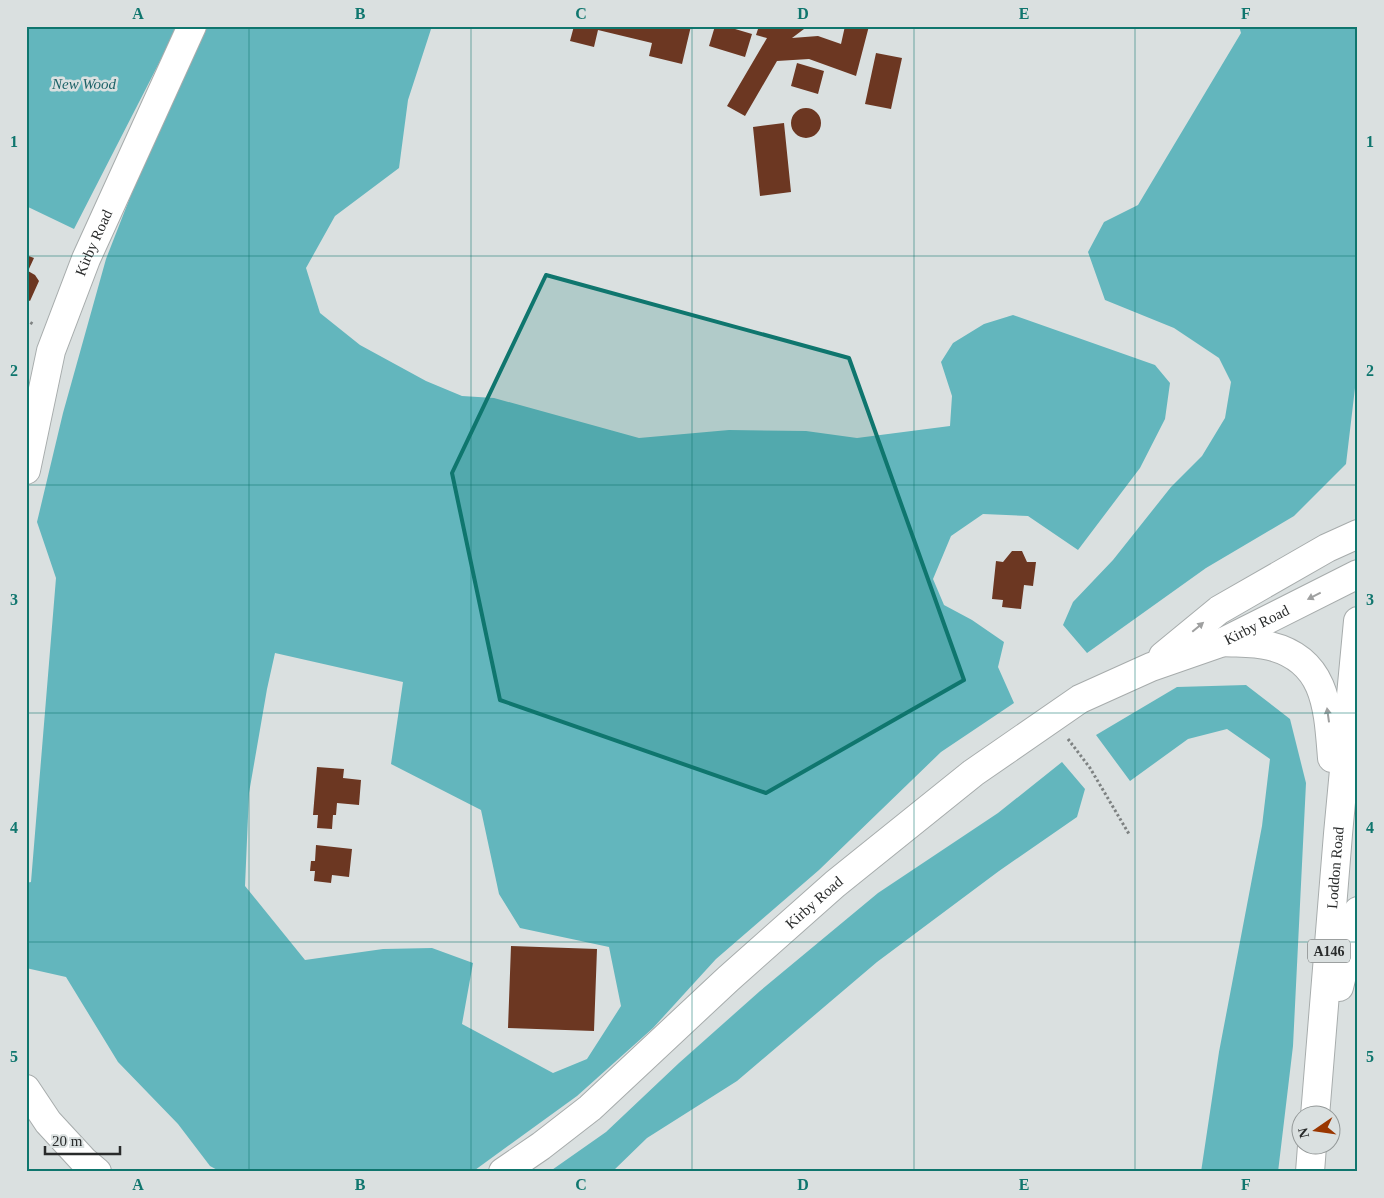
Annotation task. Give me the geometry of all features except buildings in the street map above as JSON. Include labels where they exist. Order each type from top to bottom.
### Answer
[{"type":"main road","name":"Kirby Road","points":[[26,470],[51,351],[82,268],[192,26]]},
{"type":"main road","name":"Kirby Road","points":[[1150,667],[1219,610],[1327,548],[1358,534]]},
{"type":"main road","name":"Kirby Road","points":[[1327,548],[1358,544]]},
{"type":"main road","name":"Kirby Road","points":[[503,1172],[542,1146],[590,1108],[728,979],[835,884],[972,773],[1080,699],[1150,667],[1223,642],[1358,574]]},
{"type":"main road","name":"Loddon Road","points":[[1316,1106],[1338,834],[1358,621]]},
{"type":"main road","points":[[1223,642],[1269,646],[1285,651],[1299,658],[1320,683],[1326,702],[1329,726],[1338,834]]},
{"type":"main road","name":"A146","points":[[1320,1069],[1358,911]]},
{"type":"main road","points":[[26,1089],[48,1122],[84,1161],[97,1172]]},
{"type":"main road","points":[[1310,1172],[1311,1156]]},
{"type":"path","points":[[1052,719],[1090,768],[1129,834]]},
{"type":"highlighted area","points":[[546,275],[849,358],[964,680],[766,793],[500,700],[452,473]]},
{"type":"green space","name":"New Wood","points":[[26,26],[178,26],[74,229],[26,206]]},
{"type":"green space","points":[[197,26],[432,26],[408,100],[399,168],[335,216],[306,268],[320,313],[360,345],[426,381],[462,396],[494,398],[639,438],[729,430],[806,431],[857,438],[950,426],[952,396],[941,362],[953,343],[984,324],[1013,315],[1155,365],[1170,383],[1165,419],[1140,468],[1078,550],[1028,516],[983,514],[951,536],[933,579],[944,605],[972,620],[1004,642],[998,667],[1014,703],[941,752],[819,870],[716,959],[653,1028],[577,1096],[475,1170],[468,1172],[221,1172],[210,1166],[178,1124],[118,1062],[66,977],[26,968],[26,883],[31,882],[56,578],[37,522],[63,413],[106,259]],"holes":[[[275,653],[403,682],[391,764],[481,810],[499,894],[520,928],[609,947],[621,1006],[587,1059],[553,1073],[462,1024],[473,963],[432,948],[383,949],[305,960],[245,886],[249,793]]]},
{"type":"green space","points":[[1239,26],[1358,26],[1358,380],[1355,388],[1346,464],[1294,516],[1206,568],[1087,653],[1063,625],[1073,602],[1113,560],[1171,487],[1202,456],[1225,418],[1231,382],[1219,358],[1174,328],[1105,300],[1088,252],[1104,222],[1138,205],[1241,33]]},
{"type":"green space","points":[[1246,685],[1290,719],[1306,783],[1293,1046],[1278,1172],[1201,1172],[1219,1052],[1262,826],[1270,759],[1227,729],[1188,739],[1130,781],[1096,735],[1177,687]]},
{"type":"green space","points":[[1062,762],[1085,789],[1077,817],[999,871],[877,962],[737,1081],[647,1138],[612,1172],[549,1172],[606,1132],[679,1063],[760,991],[878,893],[998,813]]}]
